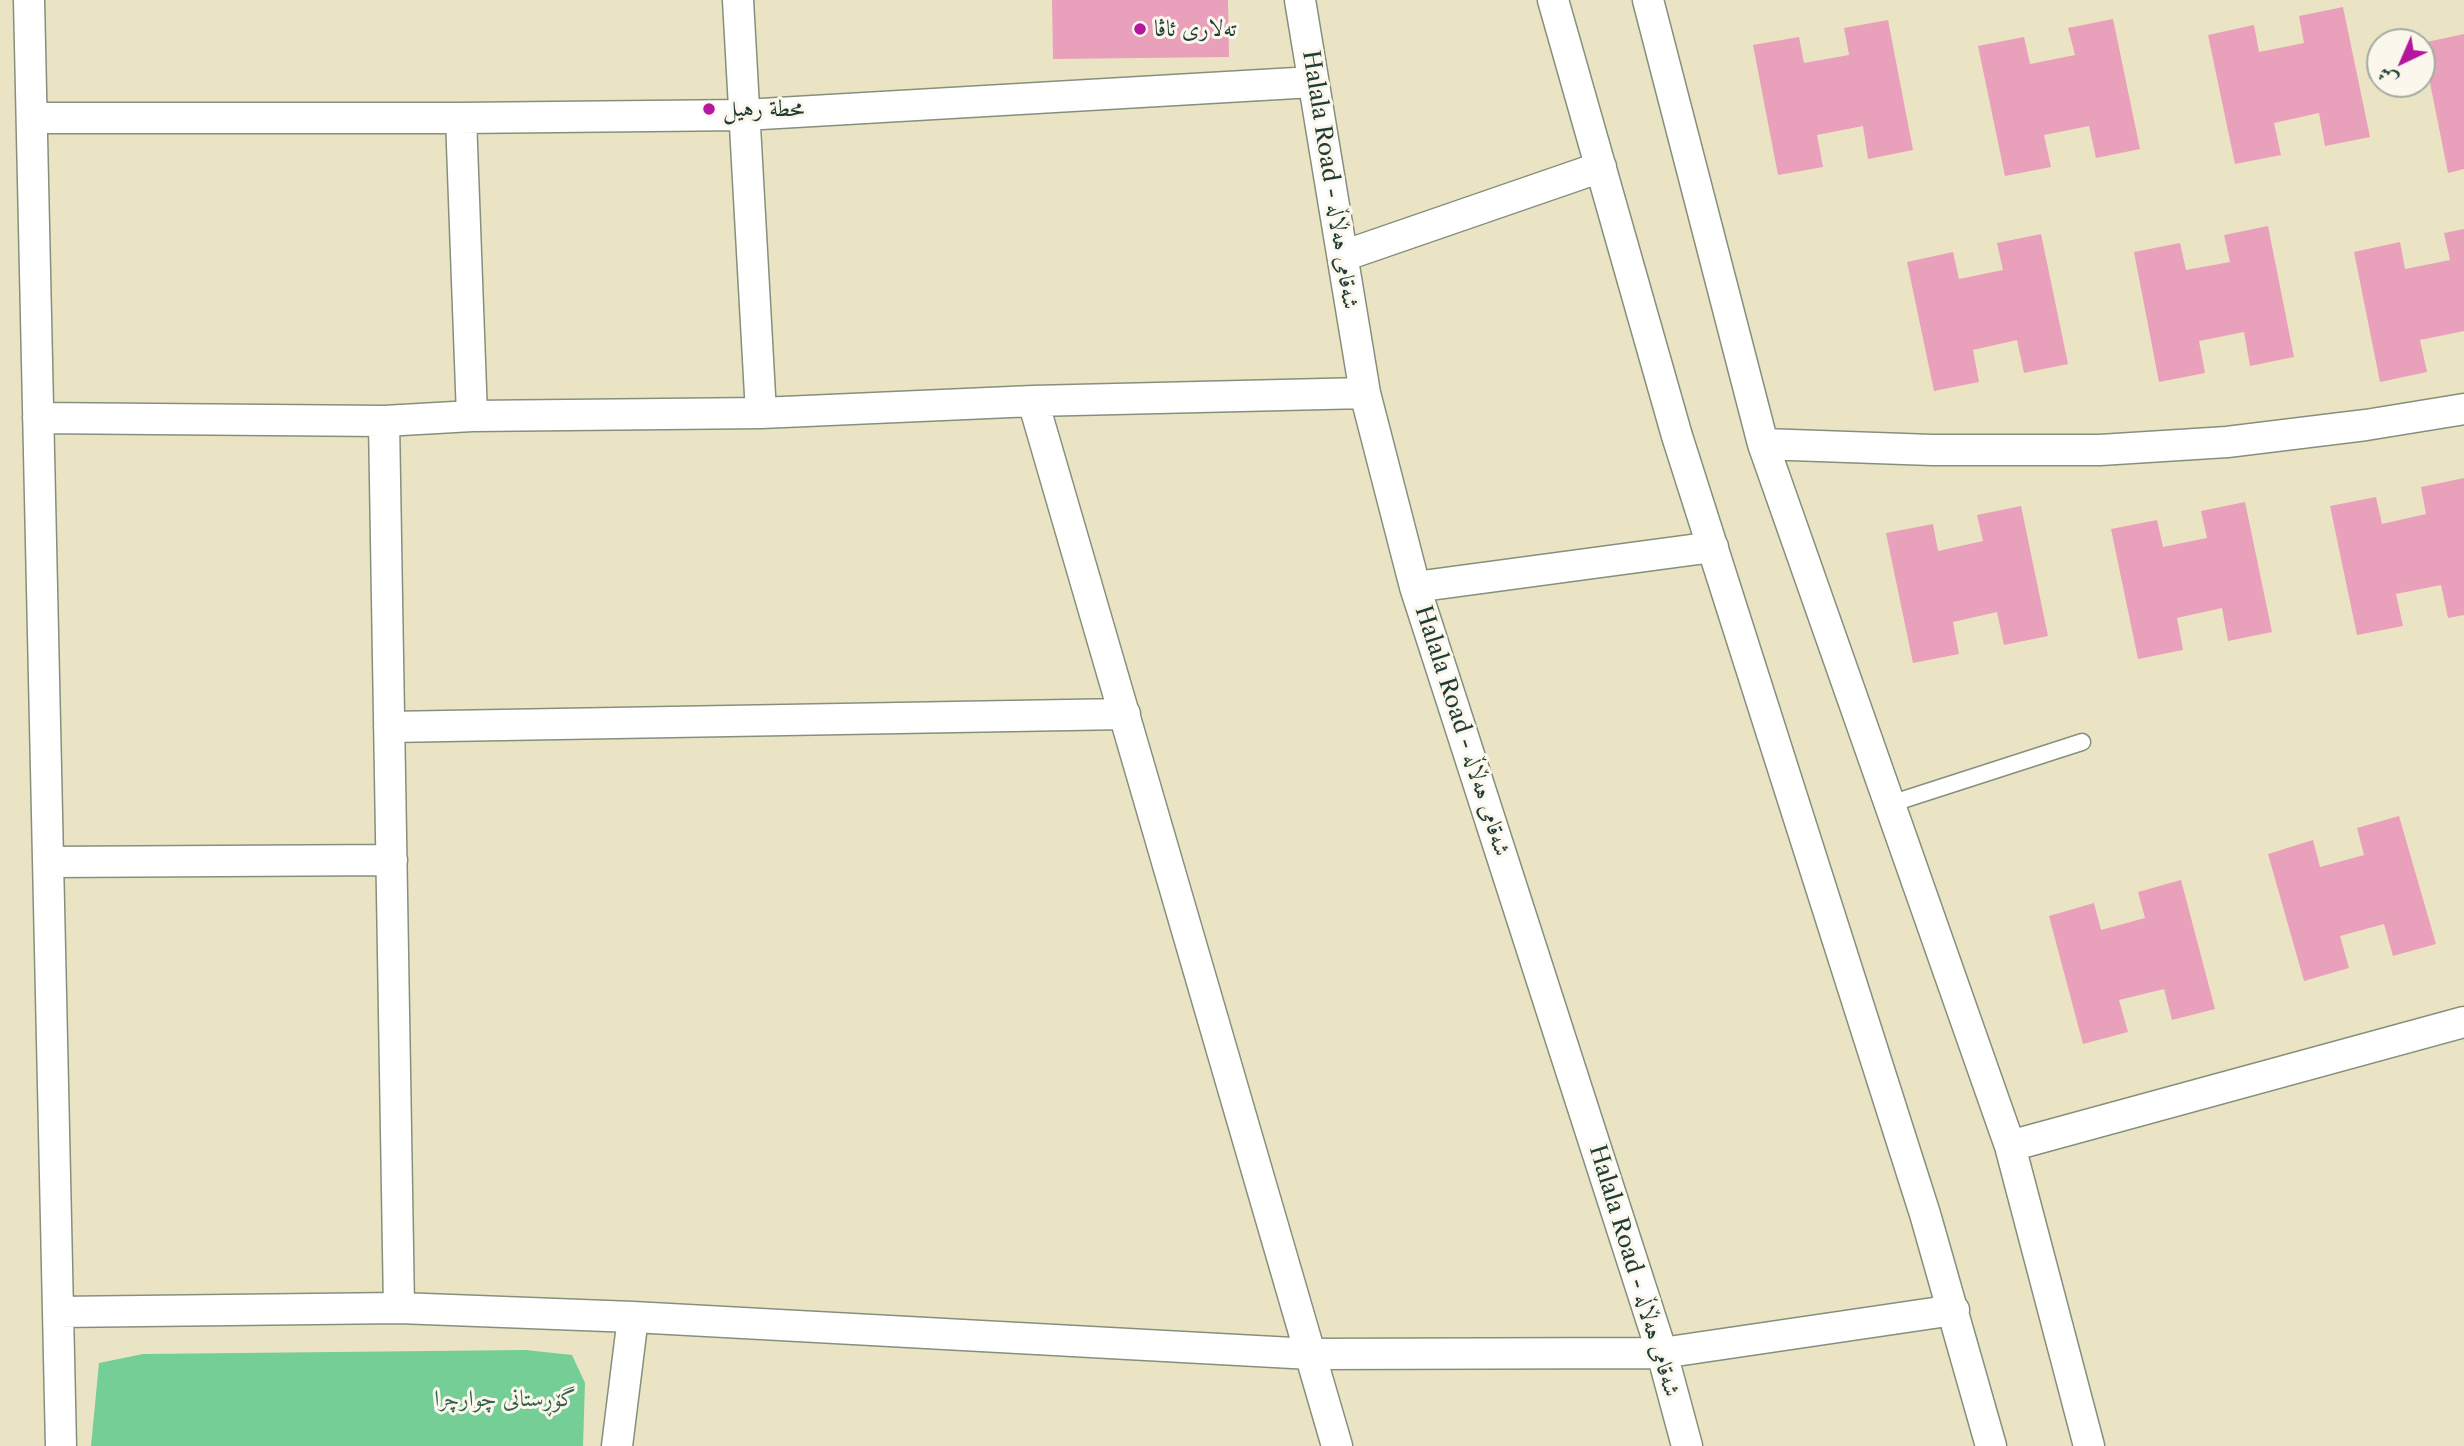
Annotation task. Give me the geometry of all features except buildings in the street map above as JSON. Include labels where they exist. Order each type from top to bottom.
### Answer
[{"type":"street","points":[[29,0],[61,1446]]},
{"type":"street","points":[[738,0],[761,413]]},
{"type":"street","name":"Halala Road - شەقامی هەڵاڵە","points":[[1300,0],[1365,393],[1415,587],[1662,1353],[1687,1446]]},
{"type":"street","points":[[1553,0],[1677,436],[1954,1310],[1992,1446]]},
{"type":"street","points":[[1648,0],[1763,444],[2010,1146],[2089,1446]]},
{"type":"street","points":[[32,118],[744,115],[1314,82]]},
{"type":"street","points":[[461,118],[472,415]]},
{"type":"street","points":[[1343,256],[1601,167]]},
{"type":"street","points":[[38,418],[384,421],[472,415],[761,413],[1033,401],[1365,393]]},
{"type":"street","points":[[1033,401],[1337,1446]]},
{"type":"street","points":[[1763,444],[1932,450],[2100,450],[2227,442],[2366,425],[2464,409]]},
{"type":"street","points":[[384,421],[399,1308]]},
{"type":"street","points":[[1415,587],[1713,547]]},
{"type":"street","points":[[389,727],[1125,714]]},
{"type":"street","points":[[49,862],[392,860]]},
{"type":"street","points":[[2010,1146],[2464,1022]]},
{"type":"street","points":[[58,1312],[399,1308],[633,1317],[1311,1354],[1662,1353],[1954,1310]]},
{"type":"street","points":[[617,1446],[633,1317]]},
{"type":"lane","points":[[1890,804],[2082,742]]},
{"type":"green space","name":"گۆڕستانی چوارچرا","points":[[526,1350],[572,1355],[585,1383],[583,1446],[91,1446],[99,1363],[143,1354]]},
{"type":"place","name":"تەلاری ئاڤا","points":[[1140,29]]},
{"type":"place","name":"محطة رهيل","points":[[709,109]]}]
